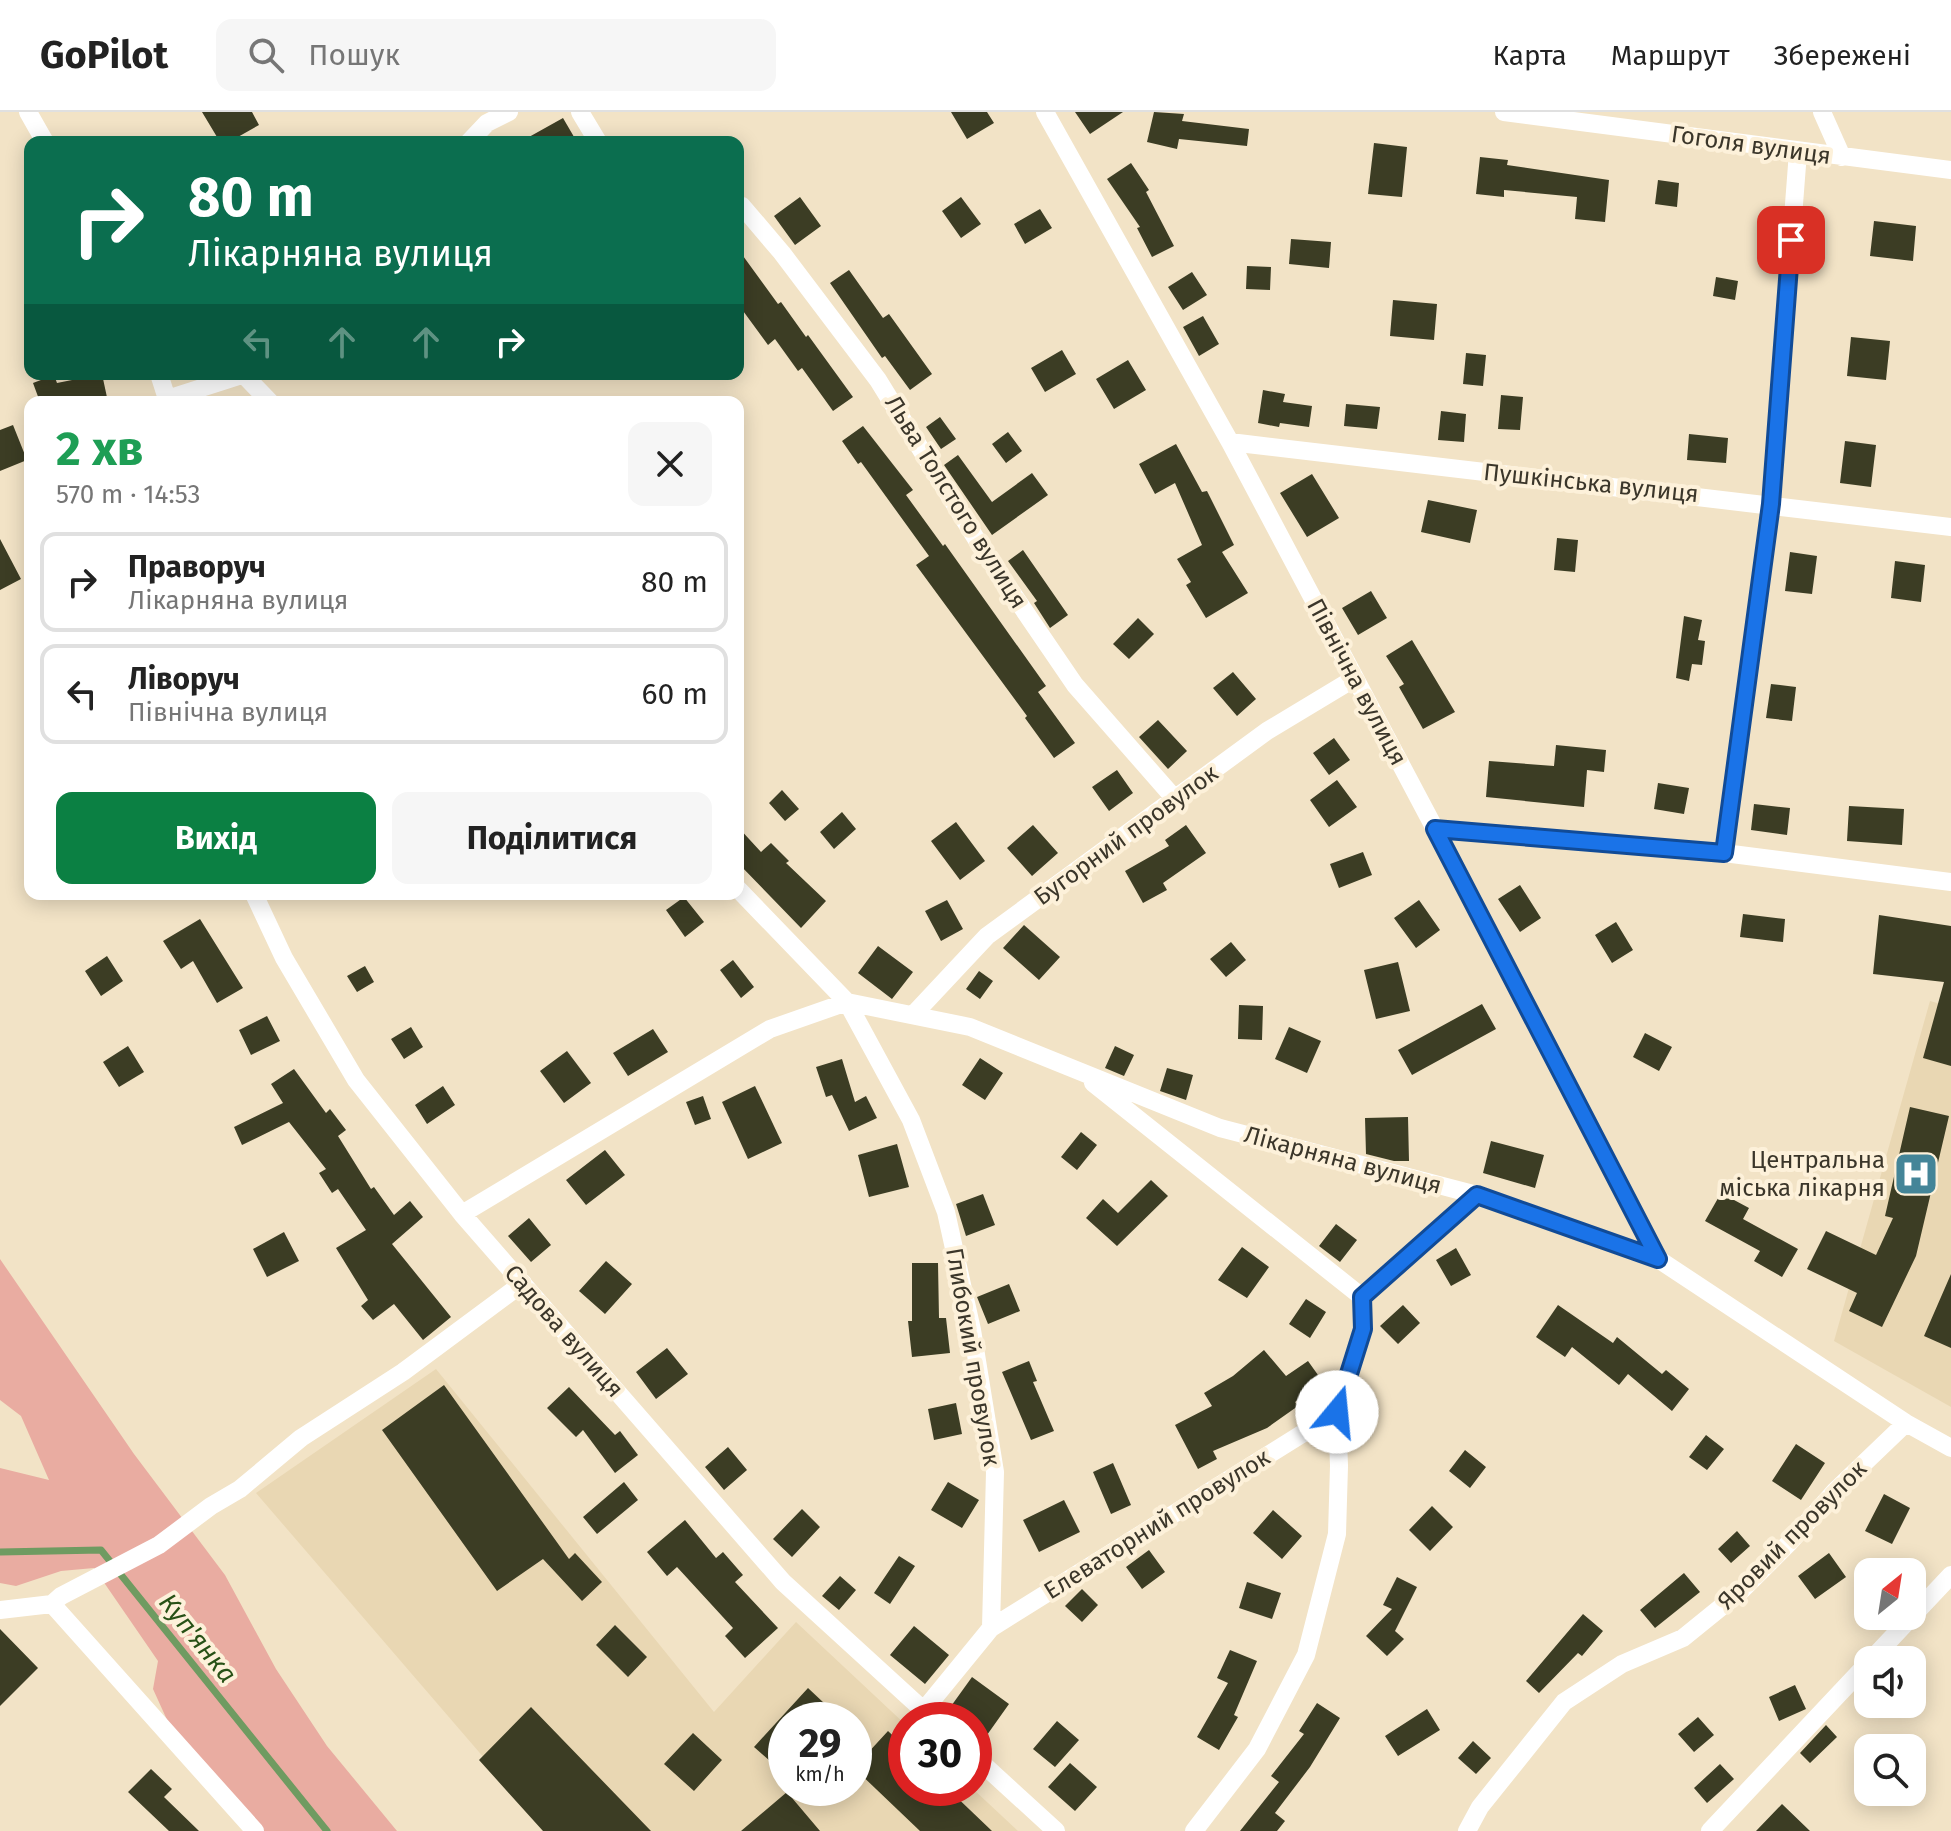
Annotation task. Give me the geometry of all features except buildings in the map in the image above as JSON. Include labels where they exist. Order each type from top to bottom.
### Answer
[{"type":"street","points":[[28,112],[42,136]]},
{"type":"street","points":[[475,136],[487,123],[509,112]]},
{"type":"street","points":[[580,112],[594,136]]},
{"type":"street","name":"Північна вулиця","points":[[1045,112],[1230,442],[1658,1259]]},
{"type":"street","name":"Гоголя вулиця","points":[[1504,112],[1951,170]]},
{"type":"street","points":[[1822,112],[1842,157]]},
{"type":"street","points":[[1724,853],[1771,504],[1798,152]]},
{"type":"street","name":"Льва Толстого вулиця","points":[[744,208],[782,253],[878,380],[983,550],[1075,685],[1175,799]]},
{"type":"street","points":[[182,396],[228,380]]},
{"type":"street","points":[[250,380],[265,396]]},
{"type":"street","name":"Пушкінська вулиця","points":[[1230,442],[1951,527]]},
{"type":"street","name":"Бугорний провулок","points":[[914,1014],[987,936],[1267,731],[1355,678]]},
{"type":"street","points":[[1435,829],[1724,853],[1951,882]]},
{"type":"street","points":[[462,1214],[770,1029],[847,1002],[744,895]]},
{"type":"street","name":"Садова вулиця","points":[[257,900],[284,958],[356,1080],[462,1214],[783,1582],[915,1702]]},
{"type":"street","name":"Лікарняна вулиця","points":[[847,1002],[970,1027],[1220,1128],[1477,1195],[1658,1259],[1906,1423],[1951,1448]]},
{"type":"street","name":"Глибокий провулок","points":[[847,1002],[911,1120],[946,1212],[972,1330],[995,1472],[991,1628]]},
{"type":"street","points":[[1078,1072],[1362,1297],[1363,1329],[1337,1412],[1337,1534],[1306,1655],[1257,1749],[1194,1831]]},
{"type":"street","points":[[1362,1297],[1477,1195]]},
{"type":"street","points":[[0,1610],[52,1604],[61,1596],[159,1545],[211,1506],[240,1489],[301,1438],[403,1372],[523,1283]]},
{"type":"street","name":"Елеваторний провулок","points":[[991,1628],[1337,1412]]},
{"type":"street","name":"Яровий провулок","points":[[1467,1831],[1480,1807],[1564,1702],[1622,1664],[1683,1638],[1718,1610],[1760,1572],[1835,1491],[1906,1423]]},
{"type":"street","points":[[1884,1646],[1951,1575]]},
{"type":"street","points":[[52,1604],[255,1831]]},
{"type":"street","points":[[938,1702],[991,1628]]},
{"type":"street","points":[[1710,1831],[1854,1678]]},
{"type":"street","points":[[992,1772],[1056,1831]]},
{"type":"shaded area","name":"Центральна міська лікарня","points":[[1930,1001],[1951,1007],[1951,1407],[1834,1341]]},
{"type":"shaded area","points":[[0,1259],[134,1454],[225,1575],[276,1669],[327,1746],[397,1831],[254,1831],[178,1744],[153,1689],[158,1661],[94,1568],[61,1571],[16,1586],[0,1583],[0,1468],[49,1480],[21,1416],[0,1400]]},
{"type":"shaded area","points":[[436,1369],[714,1712],[796,1622],[888,1708],[888,1806],[991,1806],[1018,1831],[547,1831],[256,1493]]},
{"type":"waterway","name":"Куп'янка","points":[[0,1552],[101,1550],[327,1831]]},
{"type":"place","name":"Центральна міська лікарня","points":[[1916,1174]]},
{"type":"route","points":[[1337,1412],[1363,1329],[1362,1297],[1477,1195],[1658,1259],[1435,829],[1724,853],[1771,504],[1791,240]]}]
